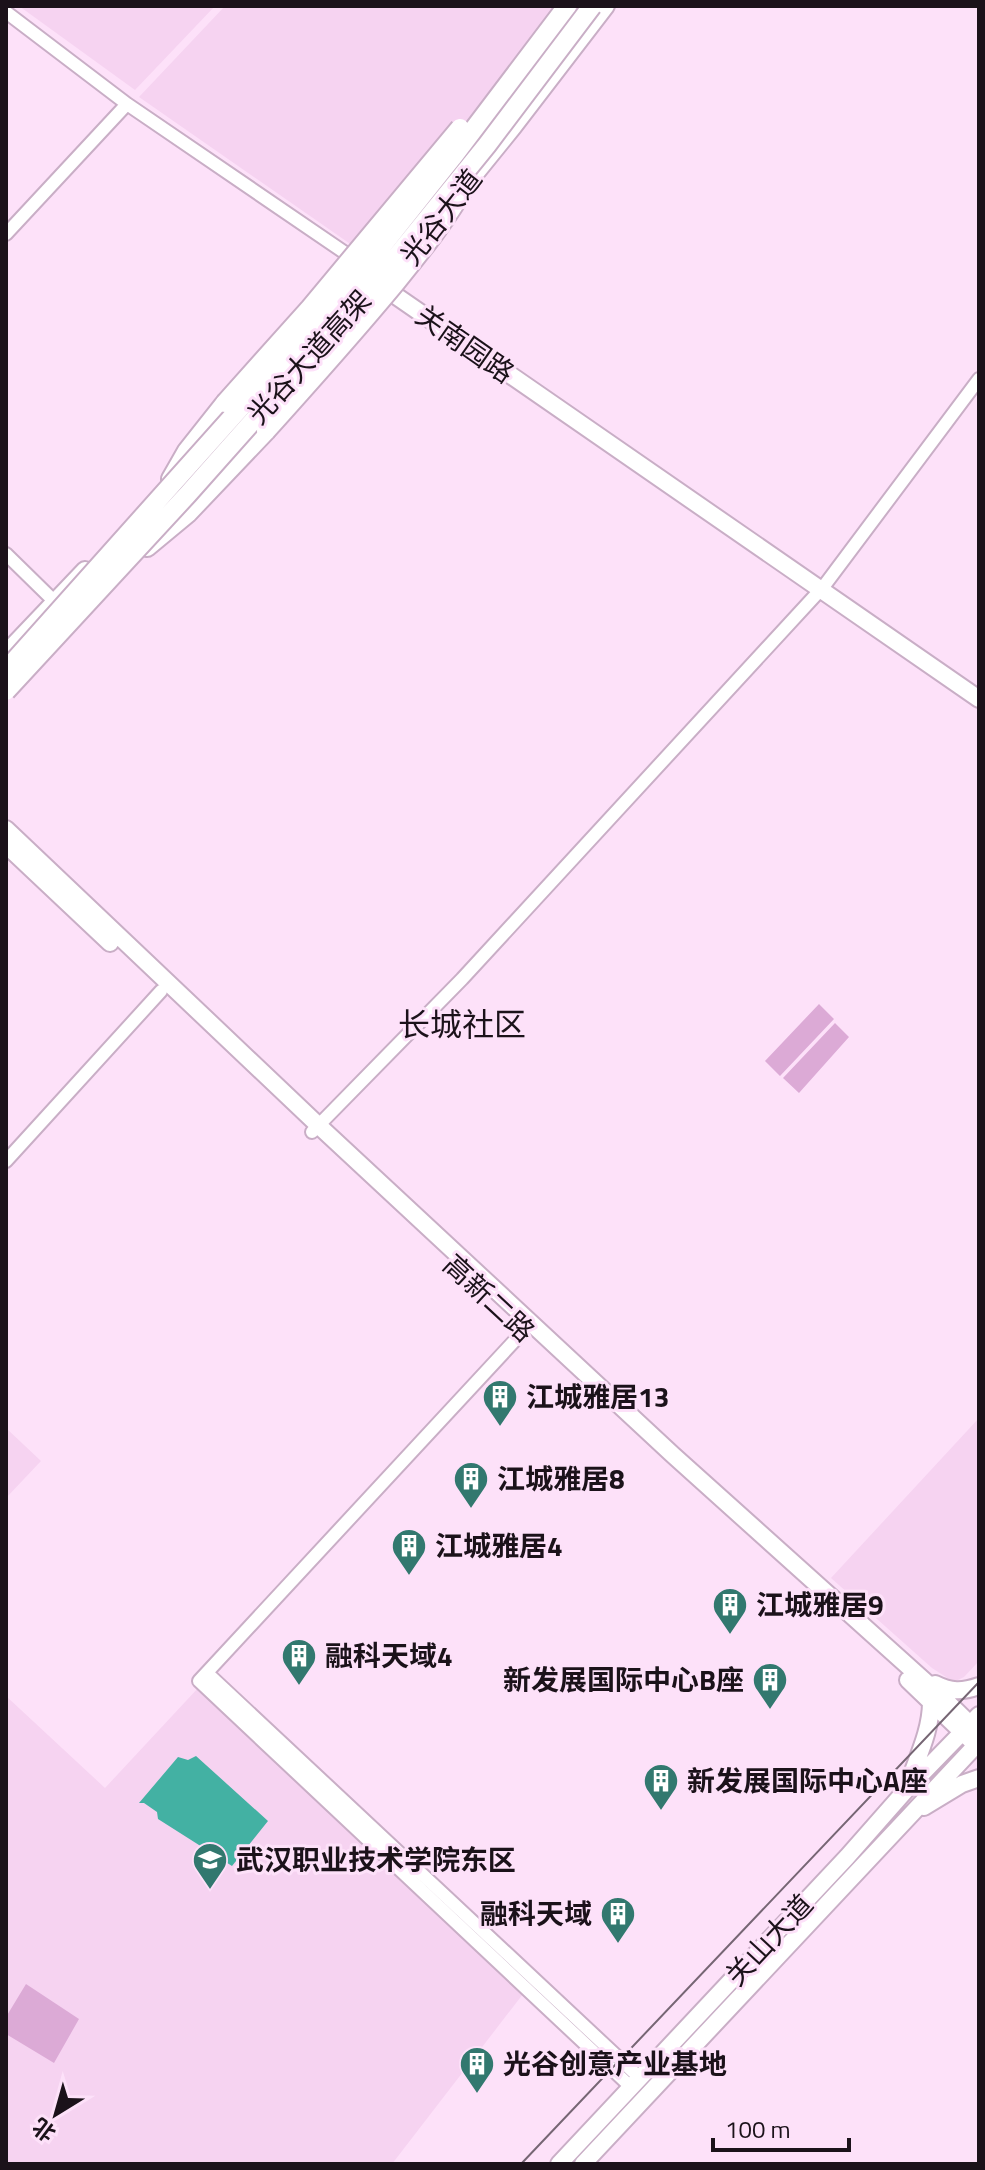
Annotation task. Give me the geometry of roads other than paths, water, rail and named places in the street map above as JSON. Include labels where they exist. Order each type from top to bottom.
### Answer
[{"type":"highway","name":"光谷大道高架","points":[[6,670],[358,276],[569,6]]},
{"type":"highway","name":"光谷大道高架","points":[[6,691],[188,494],[371,288],[487,145],[592,6]]},
{"type":"highway","points":[[166,487],[187,451],[225,403],[310,308],[470,116],[516,73]]},
{"type":"highway","points":[[145,549],[188,513],[354,333],[451,211],[487,145]]},
{"type":"main road","name":"光谷大道","points":[[6,653],[255,395],[369,269],[569,6]]},
{"type":"main road","name":"光谷大道","points":[[6,703],[388,285],[606,6]]},
{"type":"main road","name":"关南园路","points":[[369,269],[979,699]]},
{"type":"main road","name":"关南园路","points":[[822,588],[979,692]]},
{"type":"main road","name":"高新二路","points":[[6,829],[315,1128],[527,1327],[917,1675],[975,1734]]},
{"type":"main road","name":"高新二路","points":[[6,845],[161,991],[315,1128]]},
{"type":"main road","name":"高新二路","points":[[527,1327],[614,1414],[931,1702],[975,1734]]},
{"type":"main road","points":[[917,1675],[954,1691],[979,1686]]},
{"type":"main road","points":[[906,1790],[931,1716],[931,1702]]},
{"type":"main road","name":"关山大道","points":[[559,2164],[906,1790],[975,1734]]},
{"type":"main road","name":"关山大道","points":[[583,2164],[910,1817],[975,1734]]},
{"type":"main road","points":[[910,1817],[962,1784],[979,1778]]},
{"type":"street","points":[[6,12],[127,104],[369,269]]},
{"type":"street","points":[[6,234],[127,104]]},
{"type":"street","points":[[315,1128],[462,979],[822,588],[979,379]]},
{"type":"street","points":[[6,554],[54,601]]},
{"type":"street","points":[[6,1161],[161,991]]},
{"type":"street","points":[[527,1327],[203,1677],[636,2082]]},
{"type":"tram line","points":[[521,2164],[979,1682]]},
{"type":"place","name":"江城雅居13","points":[[500,1428]]},
{"type":"place","name":"江城雅居8","points":[[471,1510]]},
{"type":"place","name":"江城雅居4","points":[[409,1577]]},
{"type":"place","name":"江城雅居9","points":[[730,1636]]},
{"type":"place","name":"融科天域4","points":[[299,1687]]},
{"type":"place","name":"新发展国际中心B座","points":[[770,1711]]},
{"type":"place","name":"新发展国际中心A座","points":[[661,1812]]},
{"type":"place","name":"武汉职业技术学院东区","points":[[210,1891]]},
{"type":"place","name":"融科天域","points":[[618,1945]]},
{"type":"place","name":"光谷创意产业基地","points":[[477,2095]]},
{"type":"district","name":"长城社区","points":[[462,1025]]}]
